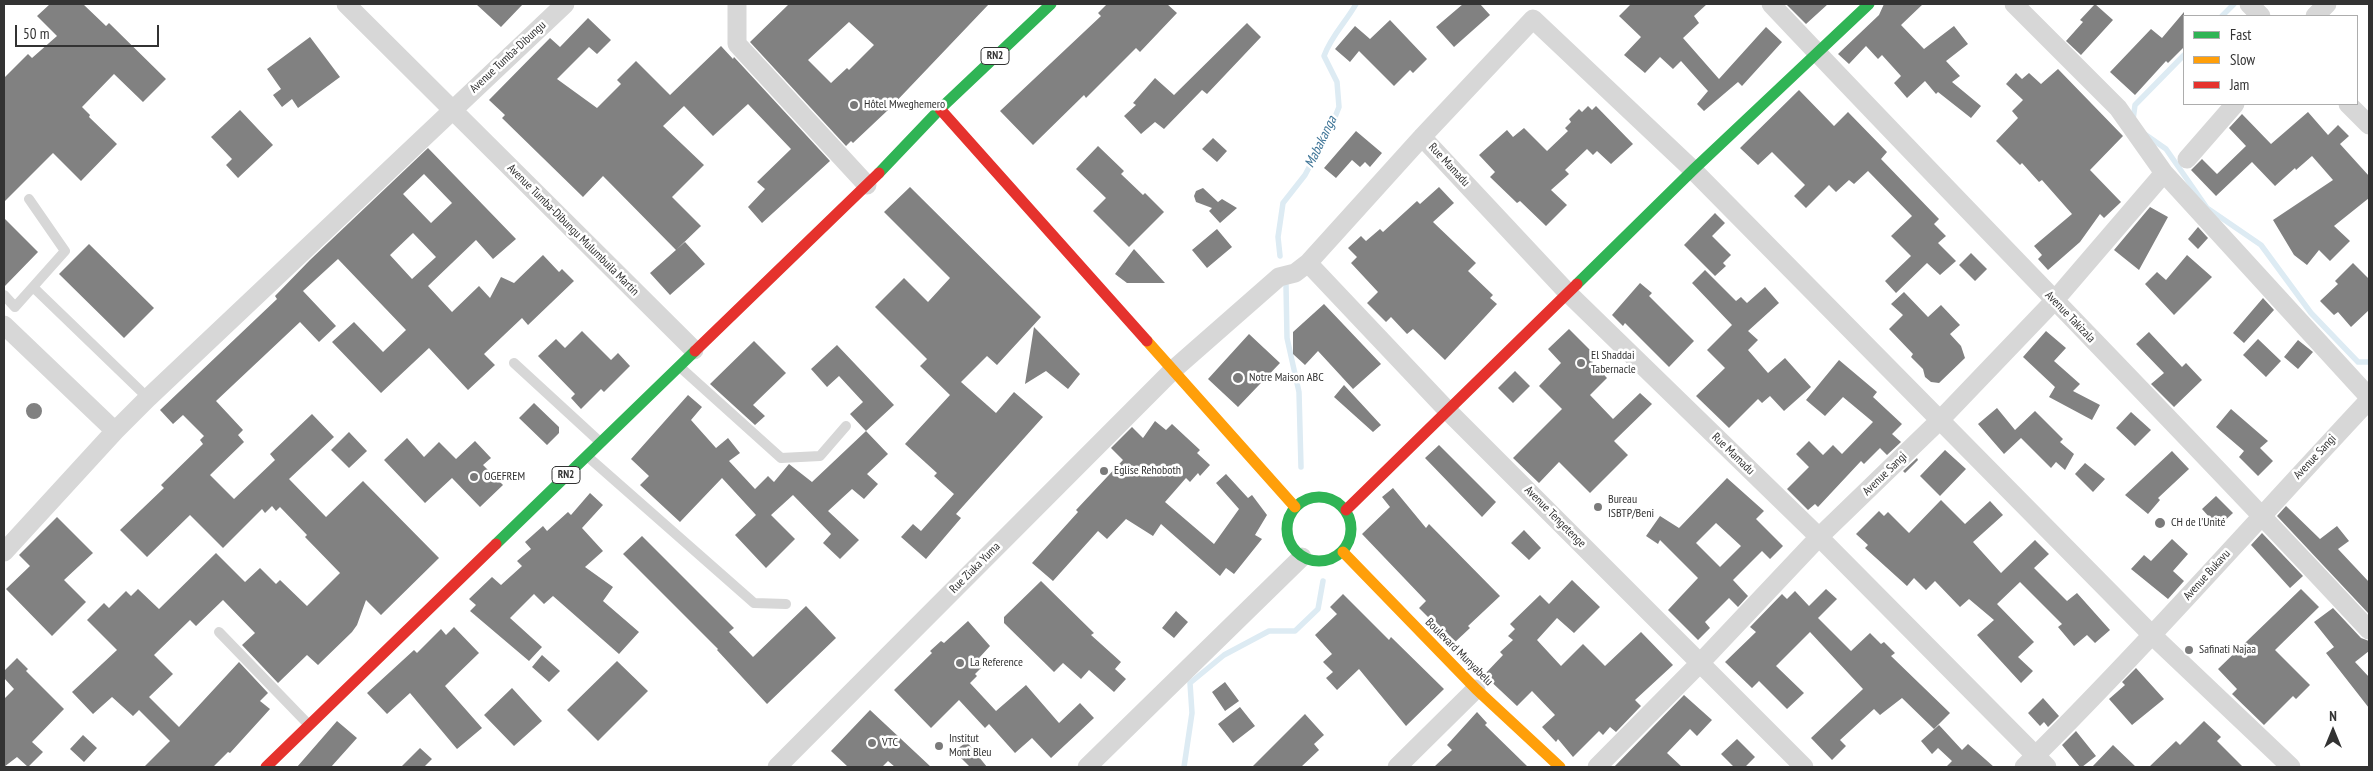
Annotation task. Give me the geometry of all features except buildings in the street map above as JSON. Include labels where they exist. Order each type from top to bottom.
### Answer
[{"type":"main road","name":"RN2","points":[[266,767],[694,350],[867,185],[940,109],[1051,4]]},
{"type":"main road","points":[[1346,510],[1693,170],[1869,4]]},
{"type":"main road","points":[[940,109],[1295,507]]},
{"type":"main road","points":[[1321,497],[1335,501],[1346,510],[1351,520],[1352,532],[1343,552],[1324,562],[1313,562],[1302,558],[1292,548],[1286,534],[1288,520],[1295,507],[1307,499],[1321,497]]},
{"type":"main road","name":"Boulevard Munyabelu","points":[[1343,552],[1476,689],[1560,767]]},
{"type":"street","name":"Avenue Tumba-Dibungu Mulumbuila Martin","points":[[346,4],[694,350]]},
{"type":"street","name":"Avenue Tumba-Dibungu","points":[[4,552],[115,430],[565,4]]},
{"type":"street","points":[[737,4],[737,44],[867,185]]},
{"type":"street","name":"Avenue Takizala","points":[[1771,4],[2054,301],[2262,514],[2369,630]]},
{"type":"street","points":[[2014,4],[2118,108],[2164,173],[2369,398]]},
{"type":"street","points":[[2316,15],[2327,4]]},
{"type":"street","name":"Rue Ziaka Yuma","points":[[777,767],[1173,370],[1294,271],[1533,19],[1693,170]]},
{"type":"street","points":[[2187,159],[2234,105]]},
{"type":"street","points":[[2349,105],[2369,125]]},
{"type":"street","name":"Rue Mamadu","points":[[1422,137],[1568,292],[1819,538],[2036,763]]},
{"type":"street","points":[[1693,170],[2153,636],[2291,767]]},
{"type":"street","name":"Avenue Sangi","points":[[1597,767],[1701,662],[1819,538],[1941,420],[2054,301],[2164,173]]},
{"type":"street","name":"Avenue Tengetenge","points":[[1294,271],[1448,411],[1804,767]]},
{"type":"street","points":[[4,325],[115,430]]},
{"type":"street","name":"Avenue Sangi","points":[[2262,514],[2369,398]]},
{"type":"street","name":"Avenue Bukavu","points":[[2036,763],[2262,514]]},
{"type":"street","points":[[1087,767],[1302,558]]},
{"type":"street","points":[[1397,767],[1476,689]]},
{"type":"lane","points":[[4,295],[15,307],[65,251],[29,199]]},
{"type":"lane","points":[[34,286],[148,398]]},
{"type":"lane","points":[[514,363],[600,442]]},
{"type":"lane","points":[[678,366],[781,458],[820,456],[846,426]]},
{"type":"lane","points":[[586,455],[754,604],[786,604]]},
{"type":"lane","points":[[219,632],[310,726]]},
{"type":"waterway","name":"Mabakanga","points":[[1280,256],[1278,237],[1283,203],[1305,175],[1339,107],[1337,82],[1324,56],[1356,4]]},
{"type":"waterway","points":[[2223,15],[2234,4]]},
{"type":"waterway","points":[[2133,120],[2135,105],[2183,56]]},
{"type":"waterway","points":[[2146,135],[2166,149],[2207,208],[2261,245],[2311,313],[2358,362],[2369,362]]},
{"type":"waterway","points":[[1286,285],[1287,338],[1299,392],[1301,467]]},
{"type":"waterway","points":[[1184,767],[1192,713],[1190,683],[1224,655],[1269,631],[1295,631],[1318,609],[1323,581]]},
{"type":"traffic: fast","points":[[879,173],[940,109],[1051,4]]},
{"type":"traffic: fast","points":[[1577,284],[1693,170],[1869,4]]},
{"type":"traffic: fast","points":[[496,544],[695,351]]},
{"type":"traffic: fast","points":[[1313,497],[1325,497],[1342,506],[1349,517],[1351,529],[1349,541],[1342,552],[1325,561],[1313,561],[1301,556],[1292,547],[1287,535],[1287,523],[1292,511],[1301,502],[1313,497]]},
{"type":"traffic: slow","points":[[1147,341],[1295,507]]},
{"type":"traffic: slow","points":[[1343,552],[1476,689],[1560,767]]},
{"type":"traffic: jam","points":[[940,109],[1147,341]]},
{"type":"traffic: jam","points":[[695,351],[879,173]]},
{"type":"traffic: jam","points":[[1346,510],[1577,284]]},
{"type":"traffic: jam","points":[[266,767],[496,544]]},
{"type":"place","name":"Hôtel Mweghemero","points":[[854,105]]},
{"type":"place","name":"El Shaddai Tabernacle","points":[[1581,363]]},
{"type":"place","name":"Notre Maison ABC","points":[[1238,378]]},
{"type":"place","name":"Eglise Rehoboth","points":[[1104,471]]},
{"type":"place","name":"OGEFREM","points":[[474,477]]},
{"type":"place","name":"Bureau ISBTP/Beni","points":[[1598,507]]},
{"type":"place","name":"CH de l'Unité","points":[[2160,523]]},
{"type":"place","name":"Safinati Najaa","points":[[2189,650]]},
{"type":"place","name":"La Reference","points":[[960,663]]},
{"type":"place","name":"VTC","points":[[872,743]]},
{"type":"place","name":"Institut Mont Bleu","points":[[939,746]]}]
